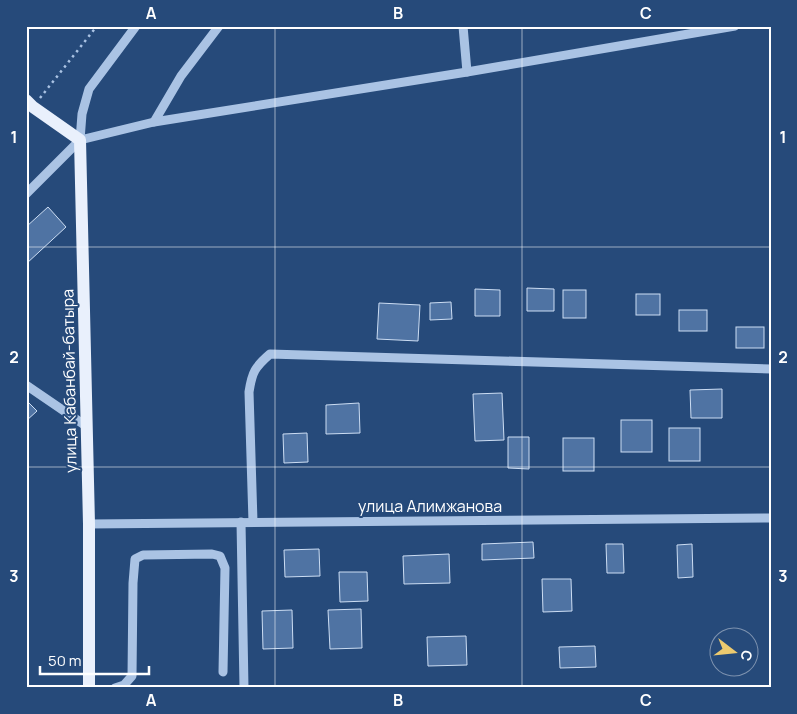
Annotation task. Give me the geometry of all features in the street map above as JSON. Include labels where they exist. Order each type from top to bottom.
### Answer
[{"type":"main road","points":[[30,104],[80,140]]},
{"type":"main road","name":"улица Кабанбай-батыра","points":[[80,140],[89,524],[89,688]]},
{"type":"street","points":[[80,140],[82,114],[89,89],[136,26]]},
{"type":"street","points":[[154,122],[182,76],[219,26]]},
{"type":"street","points":[[463,26],[467,72]]},
{"type":"street","points":[[26,194],[80,140],[154,122],[467,72],[735,26]]},
{"type":"street","points":[[253,522],[249,392],[251,377],[256,366],[270,354],[771,369]]},
{"type":"street","points":[[26,385],[86,426]]},
{"type":"street","name":"улица Алимжанова","points":[[89,524],[771,518]]},
{"type":"street","points":[[242,522],[244,688]]},
{"type":"street","points":[[115,688],[124,685],[132,676],[135,559],[143,555],[212,554],[220,556],[225,568],[223,672]]},
{"type":"path","points":[[30,104],[97,26]]},
{"type":"building","points":[[48,207],[66,227],[26,264],[26,227]]},
{"type":"building","points":[[527,288],[554,289],[554,311],[527,311]]},
{"type":"building","points":[[475,289],[500,290],[500,316],[475,316]]},
{"type":"building","points":[[563,290],[586,290],[586,318],[563,318]]},
{"type":"building","points":[[636,294],[660,294],[660,315],[636,315]]},
{"type":"building","points":[[451,302],[452,319],[430,320],[430,303]]},
{"type":"building","points":[[379,303],[420,305],[418,341],[377,339]]},
{"type":"building","points":[[679,310],[707,310],[707,331],[679,331]]},
{"type":"building","points":[[736,327],[764,327],[764,348],[736,348]]},
{"type":"building","points":[[722,389],[722,418],[691,418],[690,390]]},
{"type":"building","points":[[502,393],[504,440],[475,441],[473,394]]},
{"type":"building","points":[[26,400],[37,411],[26,421]]},
{"type":"building","points":[[359,403],[360,433],[326,434],[326,405]]},
{"type":"building","points":[[621,420],[652,420],[652,452],[621,452]]},
{"type":"building","points":[[669,428],[700,428],[700,461],[669,461]]},
{"type":"building","points":[[307,433],[308,462],[284,463],[283,434]]},
{"type":"building","points":[[508,437],[529,437],[529,469],[508,468]]},
{"type":"building","points":[[563,438],[594,438],[594,471],[563,471]]},
{"type":"building","points":[[533,542],[534,558],[482,560],[482,544]]},
{"type":"building","points":[[606,544],[623,544],[624,573],[607,573]]},
{"type":"building","points":[[692,544],[693,577],[678,578],[677,545]]},
{"type":"building","points":[[319,549],[320,576],[285,577],[284,550]]},
{"type":"building","points":[[449,554],[450,583],[404,584],[403,556]]},
{"type":"building","points":[[339,572],[367,572],[368,601],[340,602]]},
{"type":"building","points":[[542,579],[571,579],[572,611],[543,612]]},
{"type":"building","points":[[361,609],[362,648],[330,649],[328,610]]},
{"type":"building","points":[[292,610],[293,648],[263,649],[262,611]]},
{"type":"building","points":[[466,636],[467,665],[428,666],[427,637]]},
{"type":"building","points":[[595,646],[596,667],[560,668],[559,647]]}]
